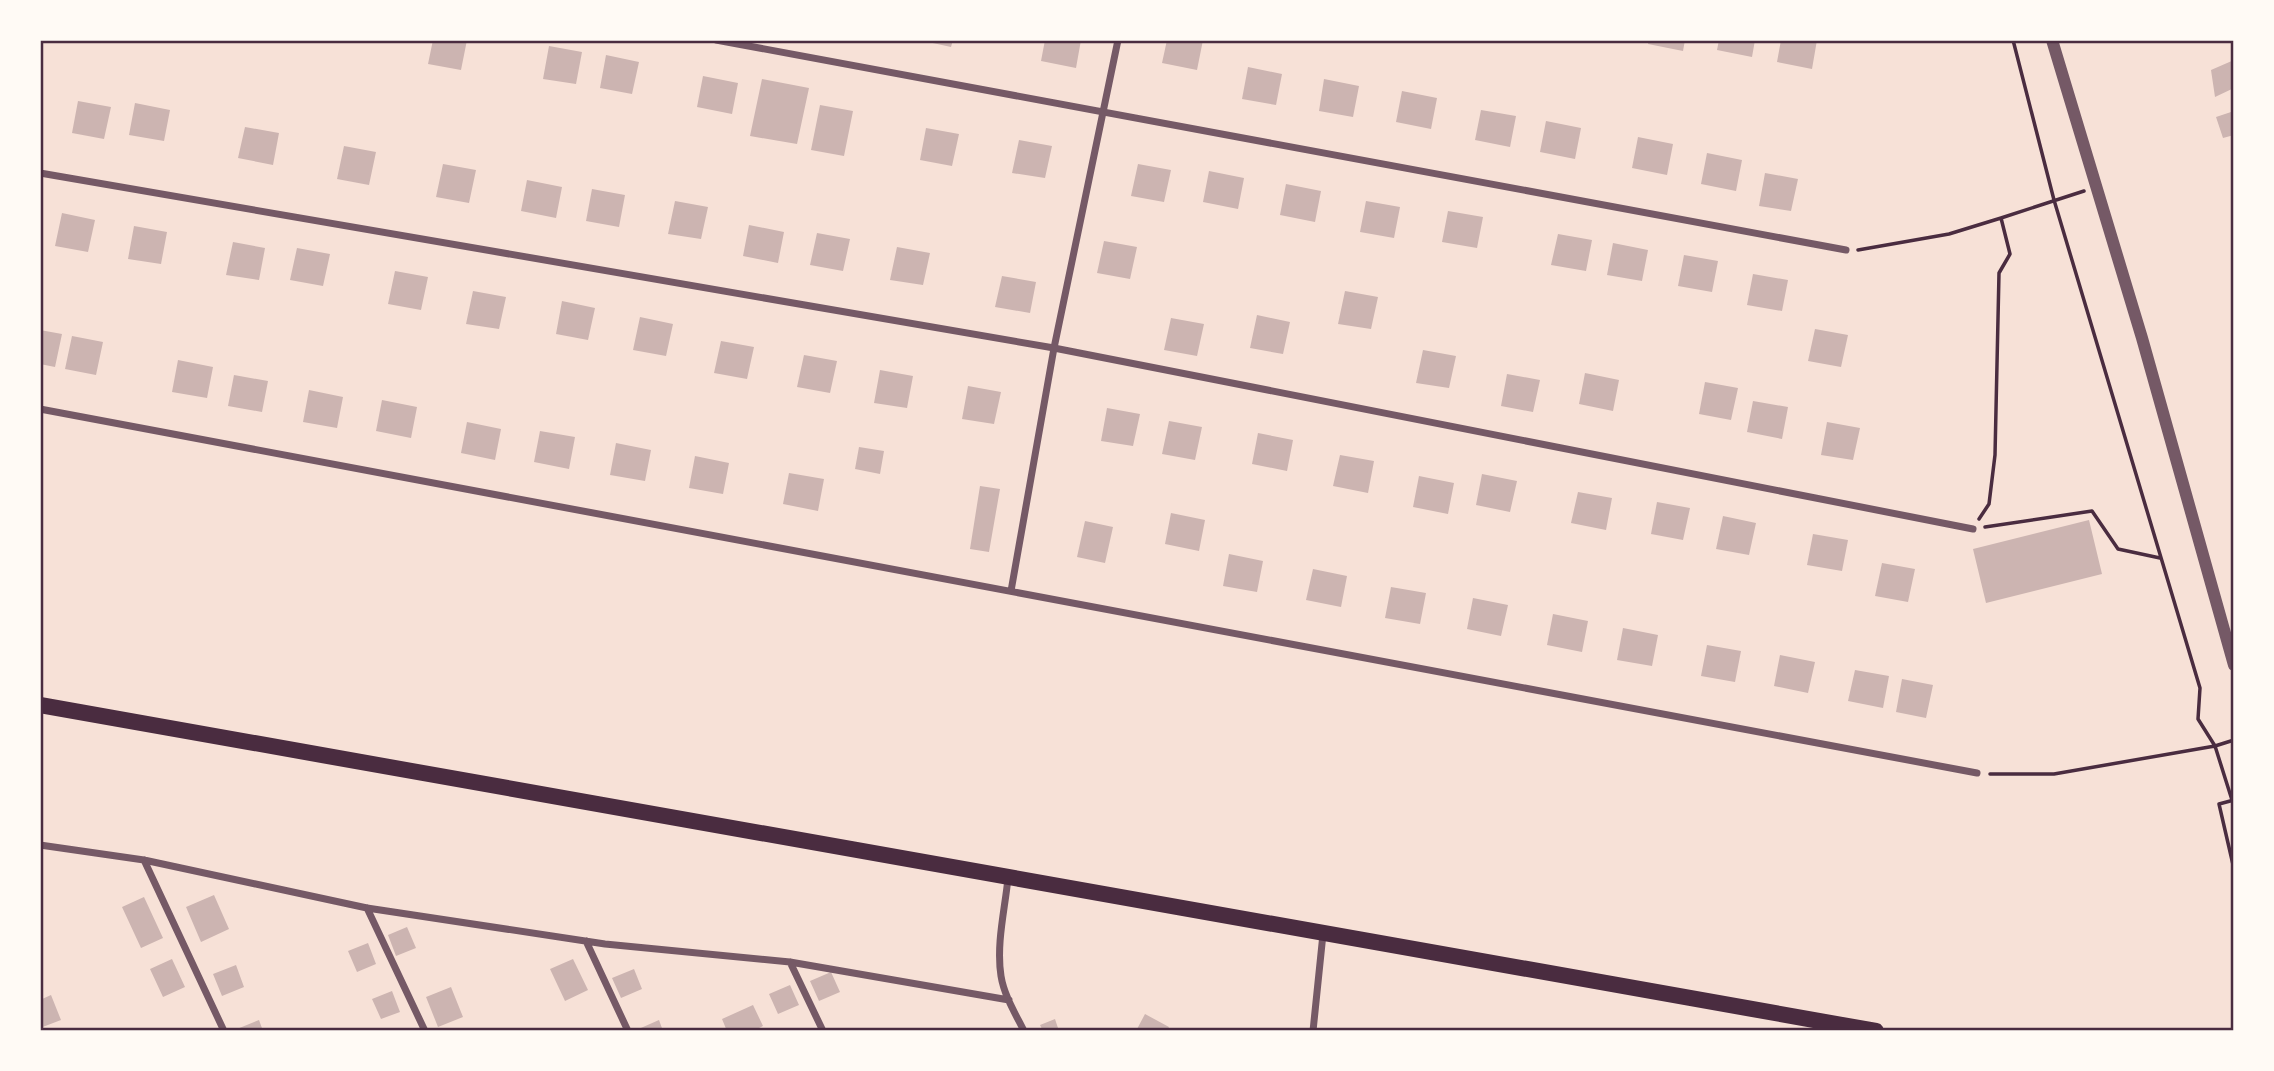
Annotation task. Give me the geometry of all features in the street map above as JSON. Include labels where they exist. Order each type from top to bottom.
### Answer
[{"type":"main road","points":[[40,705],[1876,1031]]},
{"type":"street","points":[[716,40],[1846,250]]},
{"type":"street","points":[[1012,591],[1054,348],[1118,40]]},
{"type":"street","points":[[2052,40],[2142,338],[2234,665]]},
{"type":"street","points":[[40,173],[1054,348],[1973,529]]},
{"type":"street","points":[[40,409],[1977,774]]},
{"type":"street","points":[[40,845],[144,860],[367,908],[605,944],[790,961],[1009,1000]]},
{"type":"street","points":[[144,860],[224,1031]]},
{"type":"street","points":[[1008,877],[1001,937],[1001,975],[1024,1031]]},
{"type":"street","points":[[367,908],[425,1031]]},
{"type":"street","points":[[1313,1031],[1323,933]]},
{"type":"street","points":[[586,941],[628,1031]]},
{"type":"street","points":[[790,961],[823,1031]]},
{"type":"path","points":[[2012,40],[2054,200],[2200,688],[2198,719],[2215,746],[2233,800],[2219,804],[2234,869]]},
{"type":"path","points":[[1846,250],[1855,251],[1959,231],[2096,187]]},
{"type":"path","points":[[1973,529],[1989,504],[1996,455],[1999,274],[2010,254],[2001,218]]},
{"type":"path","points":[[1973,529],[2092,511],[2118,549],[2160,558]]},
{"type":"path","points":[[1977,774],[2054,774],[2215,746],[2234,740]]},
{"type":"building","points":[[433,40],[467,40],[461,70],[428,64]]},
{"type":"building","points":[[919,40],[953,40],[951,47]]},
{"type":"building","points":[[1045,40],[1081,40],[1076,68],[1041,61]]},
{"type":"building","points":[[1167,40],[1203,40],[1197,70],[1162,63]]},
{"type":"building","points":[[1649,40],[1685,40],[1683,51],[1648,44]]},
{"type":"building","points":[[1719,40],[1755,40],[1752,57],[1717,50]]},
{"type":"building","points":[[1781,40],[1817,40],[1812,69],[1777,62]]},
{"type":"building","points":[[549,46],[582,52],[576,84],[543,79]]},
{"type":"building","points":[[606,55],[639,62],[632,94],[600,88]]},
{"type":"building","points":[[2234,60],[2234,88],[2215,97],[2211,70]]},
{"type":"building","points":[[1248,67],[1282,74],[1276,105],[1242,99]]},
{"type":"building","points":[[703,76],[738,83],[732,114],[697,107]]},
{"type":"building","points":[[762,79],[809,88],[797,144],[750,136]]},
{"type":"building","points":[[1324,79],[1359,86],[1353,117],[1319,111]]},
{"type":"building","points":[[1402,91],[1437,98],[1431,129],[1396,122]]},
{"type":"building","points":[[78,101],[111,107],[104,139],[72,133]]},
{"type":"building","points":[[135,103],[170,110],[164,141],[129,135]]},
{"type":"building","points":[[820,105],[853,111],[844,156],[811,150]]},
{"type":"building","points":[[1481,110],[1516,116],[1510,147],[1475,140]]},
{"type":"building","points":[[2234,111],[2234,135],[2223,138],[2216,117]]},
{"type":"building","points":[[1546,121],[1581,128],[1575,159],[1540,152]]},
{"type":"building","points":[[245,127],[279,133],[273,165],[238,158]]},
{"type":"building","points":[[926,128],[959,134],[952,166],[920,160]]},
{"type":"building","points":[[1638,137],[1673,144],[1667,175],[1632,168]]},
{"type":"building","points":[[1019,140],[1052,146],[1045,178],[1012,173]]},
{"type":"building","points":[[344,146],[376,152],[369,185],[337,179]]},
{"type":"building","points":[[1707,153],[1742,160],[1736,191],[1701,184]]},
{"type":"building","points":[[443,164],[476,170],[469,203],[436,197]]},
{"type":"building","points":[[1138,164],[1171,170],[1164,202],[1131,196]]},
{"type":"building","points":[[1209,171],[1244,178],[1238,209],[1203,202]]},
{"type":"building","points":[[1765,173],[1798,179],[1791,211],[1759,206]]},
{"type":"building","points":[[527,180],[562,187],[556,218],[521,211]]},
{"type":"building","points":[[1286,184],[1321,191],[1315,222],[1280,215]]},
{"type":"building","points":[[592,189],[625,195],[619,227],[586,221]]},
{"type":"building","points":[[675,201],[708,207],[701,239],[668,234]]},
{"type":"building","points":[[1366,201],[1400,207],[1394,238],[1360,232]]},
{"type":"building","points":[[1448,211],[1483,217],[1477,248],[1442,242]]},
{"type":"building","points":[[62,213],[95,220],[88,252],[55,246]]},
{"type":"building","points":[[749,225],[784,232],[778,263],[743,256]]},
{"type":"building","points":[[134,226],[167,232],[161,264],[128,259]]},
{"type":"building","points":[[817,233],[850,239],[843,271],[810,265]]},
{"type":"building","points":[[1558,234],[1592,240],[1586,271],[1551,265]]},
{"type":"building","points":[[1104,241],[1137,247],[1130,279],[1097,273]]},
{"type":"building","points":[[233,242],[265,248],[259,280],[226,275]]},
{"type":"building","points":[[1613,243],[1648,250],[1642,281],[1607,275]]},
{"type":"building","points":[[897,247],[930,253],[923,285],[890,280]]},
{"type":"building","points":[[297,248],[330,254],[323,286],[290,280]]},
{"type":"building","points":[[1684,255],[1718,261],[1712,292],[1678,286]]},
{"type":"building","points":[[395,271],[428,277],[421,310],[388,304]]},
{"type":"building","points":[[1753,274],[1788,280],[1782,311],[1747,305]]},
{"type":"building","points":[[1002,276],[1036,282],[1030,313],[995,307]]},
{"type":"building","points":[[473,291],[506,297],[499,329],[466,324]]},
{"type":"building","points":[[1345,291],[1378,297],[1371,329],[1338,324]]},
{"type":"building","points":[[562,301],[595,308],[588,340],[556,334]]},
{"type":"building","points":[[1257,315],[1290,322],[1283,354],[1250,348]]},
{"type":"building","points":[[640,317],[673,324],[666,356],[633,350]]},
{"type":"building","points":[[1171,318],[1204,324],[1197,356],[1164,350]]},
{"type":"building","points":[[1815,329],[1848,335],[1841,367],[1808,361]]},
{"type":"building","points":[[40,330],[62,334],[55,367],[40,364]]},
{"type":"building","points":[[72,336],[103,342],[96,375],[65,369]]},
{"type":"building","points":[[721,341],[754,347],[747,379],[714,373]]},
{"type":"building","points":[[1423,350],[1456,356],[1449,388],[1416,383]]},
{"type":"building","points":[[804,355],[837,361],[830,393],[797,387]]},
{"type":"building","points":[[178,360],[213,367],[207,398],[172,392]]},
{"type":"building","points":[[880,370],[913,376],[907,408],[874,403]]},
{"type":"building","points":[[1585,373],[1619,380],[1613,411],[1579,404]]},
{"type":"building","points":[[1507,374],[1540,380],[1533,412],[1501,406]]},
{"type":"building","points":[[234,375],[268,381],[262,412],[228,406]]},
{"type":"building","points":[[1705,382],[1738,388],[1731,420],[1699,414]]},
{"type":"building","points":[[968,386],[1001,392],[994,424],[962,419]]},
{"type":"building","points":[[309,390],[343,397],[337,428],[303,422]]},
{"type":"building","points":[[382,400],[417,407],[411,438],[376,431]]},
{"type":"building","points":[[1753,401],[1788,407],[1782,439],[1747,432]]},
{"type":"building","points":[[1107,408],[1140,414],[1133,446],[1101,441]]},
{"type":"building","points":[[1169,421],[1202,427],[1195,460],[1162,454]]},
{"type":"building","points":[[467,422],[501,429],[495,460],[461,453]]},
{"type":"building","points":[[1827,422],[1860,428],[1853,460],[1821,455]]},
{"type":"building","points":[[540,431],[575,437],[569,469],[534,462]]},
{"type":"building","points":[[1258,433],[1293,440],[1287,471],[1252,464]]},
{"type":"building","points":[[616,443],[651,450],[645,481],[610,475]]},
{"type":"building","points":[[859,447],[884,451],[880,474],[855,469]]},
{"type":"building","points":[[1340,455],[1374,461],[1368,493],[1333,486]]},
{"type":"building","points":[[695,456],[729,463],[723,494],[689,488]]},
{"type":"building","points":[[789,473],[824,479],[818,511],[783,504]]},
{"type":"building","points":[[1482,474],[1517,481],[1510,512],[1476,505]]},
{"type":"building","points":[[1419,476],[1454,483],[1448,514],[1413,507]]},
{"type":"building","points":[[980,486],[1000,489],[989,552],[970,549]]},
{"type":"building","points":[[1578,492],[1612,498],[1606,530],[1571,523]]},
{"type":"building","points":[[1657,502],[1690,508],[1683,540],[1651,534]]},
{"type":"building","points":[[1171,513],[1205,520],[1199,551],[1165,544]]},
{"type":"building","points":[[1723,516],[1756,523],[1749,555],[1716,549]]},
{"type":"building","points":[[2089,520],[2102,574],[1986,603],[1973,549]]},
{"type":"building","points":[[1085,521],[1113,527],[1105,563],[1077,557]]},
{"type":"building","points":[[1813,534],[1848,540],[1842,571],[1807,565]]},
{"type":"building","points":[[1229,554],[1263,561],[1257,592],[1223,586]]},
{"type":"building","points":[[1882,563],[1915,569],[1908,602],[1875,596]]},
{"type":"building","points":[[1313,569],[1347,576],[1341,607],[1306,600]]},
{"type":"building","points":[[1391,587],[1426,593],[1420,624],[1385,618]]},
{"type":"building","points":[[1473,598],[1508,605],[1501,636],[1467,629]]},
{"type":"building","points":[[1553,614],[1588,621],[1582,652],[1547,645]]},
{"type":"building","points":[[1623,628],[1658,635],[1652,666],[1617,660]]},
{"type":"building","points":[[1707,645],[1741,651],[1735,682],[1701,676]]},
{"type":"building","points":[[1780,655],[1815,662],[1808,693],[1774,686]]},
{"type":"building","points":[[1855,670],[1889,676],[1883,708],[1848,701]]},
{"type":"building","points":[[1902,679],[1933,685],[1926,718],[1896,712]]},
{"type":"building","points":[[214,895],[229,929],[201,942],[186,907]]},
{"type":"building","points":[[144,897],[163,938],[141,948],[122,907]]},
{"type":"building","points":[[407,927],[416,948],[396,956],[388,935]]},
{"type":"building","points":[[368,943],[376,964],[357,972],[348,951]]},
{"type":"building","points":[[172,959],[185,987],[163,997],[150,969]]},
{"type":"building","points":[[573,959],[588,990],[565,1001],[550,969]]},
{"type":"building","points":[[236,965],[244,987],[222,996],[213,974]]},
{"type":"building","points":[[634,969],[642,989],[621,998],[612,978]]},
{"type":"building","points":[[831,972],[840,992],[819,1001],[810,981]]},
{"type":"building","points":[[790,985],[799,1005],[778,1014],[769,994]]},
{"type":"building","points":[[451,987],[463,1017],[438,1027],[426,997]]},
{"type":"building","points":[[392,991],[400,1012],[381,1019],[372,999]]},
{"type":"building","points":[[51,995],[61,1020],[40,1028],[40,1000]]},
{"type":"building","points":[[753,1005],[763,1026],[753,1031],[727,1031],[722,1019]]},
{"type":"building","points":[[1145,1014],[1169,1027],[1167,1031],[1136,1031]]},
{"type":"building","points":[[1055,1019],[1059,1031],[1043,1031],[1040,1025]]},
{"type":"building","points":[[259,1020],[263,1031],[232,1031]]},
{"type":"building","points":[[659,1020],[663,1031],[634,1031]]}]
